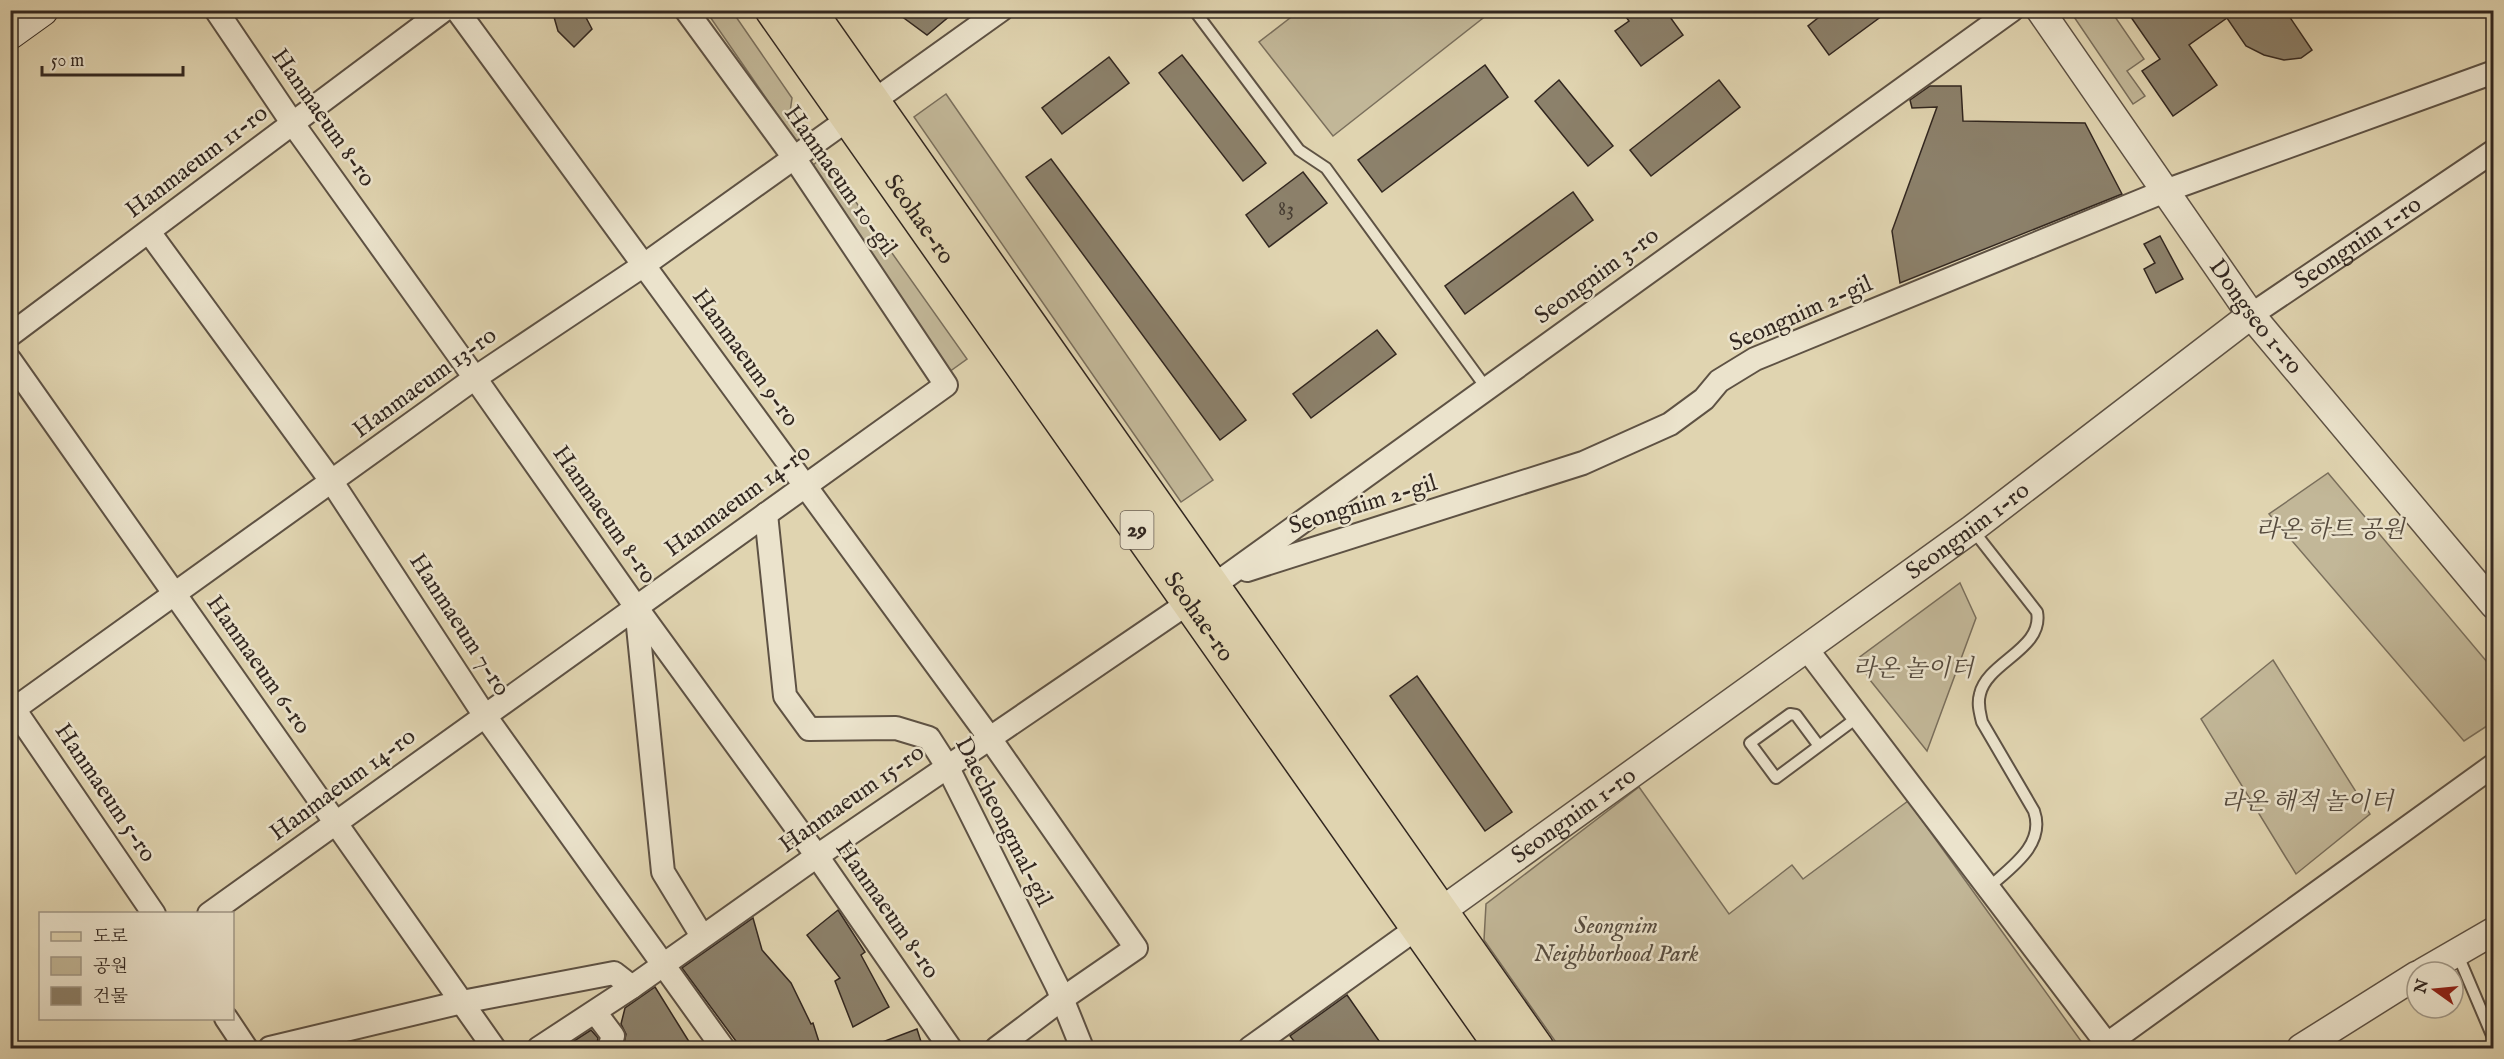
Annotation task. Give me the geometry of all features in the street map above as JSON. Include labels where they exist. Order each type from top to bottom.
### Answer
[{"type":"main road","points":[[10,33],[42,10]]},
{"type":"main road","name":"Seohae-ro","points":[[772,10],[861,111],[1210,588],[1429,920],[1502,1048]]},
{"type":"main road","name":"Seohae-ro","points":[[809,10],[861,111]]},
{"type":"main road","name":"Seohae-ro","points":[[1429,920],[1537,1048]]},
{"type":"street","name":"Hanmaeum 8-ro","points":[[216,10],[293,124],[636,607],[817,856],[950,1048]]},
{"type":"street","name":"Hanmaeum 11-ro","points":[[10,335],[444,10]]},
{"type":"street","name":"Hanmaeum 9-ro","points":[[457,10],[989,737],[1136,948],[1062,999]]},
{"type":"street","name":"Hanmaeum 10-gil","points":[[686,10],[795,159],[946,385]]},
{"type":"street","name":"Hanmaeum 13-ro","points":[[12,708],[176,595],[475,378],[644,265],[795,159],[1001,10]]},
{"type":"street","name":"Seongnim 3-ro","points":[[1210,588],[2012,10]]},
{"type":"street","name":"Dongseo 1-ro","points":[[2040,10],[2252,315],[2493,605]]},
{"type":"street","points":[[2165,191],[2493,72]]},
{"type":"street","name":"Seongnim 1-ro","points":[[1429,920],[1972,529],[2252,315],[2493,151]]},
{"type":"street","name":"Seongnim 2-gil","points":[[1210,588],[1583,463],[1670,424],[1704,399],[1719,381],[1755,359],[2165,191]]},
{"type":"street","name":"Hanmaeum 7-ro","points":[[149,232],[332,482],[486,716],[598,876],[723,1048]]},
{"type":"street","name":"Hanmaeum 6-ro","points":[[10,360],[494,1048]]},
{"type":"street","name":"Hanmaeum 14-ro","points":[[212,912],[946,385]]},
{"type":"street","name":"Daecheongmal-gil","points":[[766,514],[785,696],[809,729],[896,728],[929,738],[947,766],[1062,999],[1082,1048]]},
{"type":"street","name":"Hanmaeum 15-ro","points":[[539,1048],[632,987],[989,737],[1210,588]]},
{"type":"street","points":[[636,607],[663,872],[702,936]]},
{"type":"street","points":[[1806,648],[2108,1047],[2493,765]]},
{"type":"street","name":"Hanmaeum 5-ro","points":[[12,708],[153,912]]},
{"type":"street","points":[[1250,1048],[1429,920]]},
{"type":"street","points":[[2444,960],[2493,931]]},
{"type":"street","points":[[270,1048],[462,1002],[614,973],[632,987]]},
{"type":"street","points":[[2301,1048],[2405,983]]},
{"type":"street","points":[[997,1048],[1062,999]]},
{"type":"street","points":[[595,1011],[613,1036],[609,1048]]},
{"type":"street","points":[[227,1020],[246,1048]]},
{"type":"lane","points":[[1194,10],[1299,150],[1326,168],[1487,389]]},
{"type":"lane","points":[[1972,529],[2037,612],[2039,622],[2034,635],[1987,680],[1980,692],[1979,707],[1982,722],[2034,811],[2037,824],[2031,844],[2022,857],[1988,888]]},
{"type":"lane","points":[[1819,746],[1796,715],[1790,714],[1750,743],[1776,778],[1858,717]]},
{"type":"lane","points":[[2456,953],[2493,1040]]},
{"type":"green space","points":[[706,11],[732,11],[792,98],[789,120],[805,140],[797,143]]},
{"type":"green space","points":[[1299,11],[1492,11],[1333,136],[1259,42]]},
{"type":"green space","points":[[2070,11],[2111,11],[2144,59],[2127,71],[2145,96],[2133,104]]},
{"type":"green space","points":[[946,94],[1213,480],[1181,502],[914,117]]},
{"type":"green space","points":[[824,157],[967,359],[949,372],[806,170]]},
{"type":"green space","name":"라온 하트 공원","points":[[2328,473],[2493,669],[2493,722],[2464,741],[2269,514]]},
{"type":"green space","name":"라온 놀이터","points":[[1960,583],[1976,618],[1927,751],[1870,680],[1857,659]]},
{"type":"green space","name":"라온 해적 놀이터","points":[[2273,660],[2370,814],[2296,874],[2201,719]]},
{"type":"green space","name":"Seongnim Neighborhood Park","points":[[1639,787],[1729,914],[1792,865],[1803,879],[1908,801],[2086,1048],[1560,1048],[1484,940],[1486,904]]},
{"type":"building","points":[[552,10],[582,10],[592,29],[574,47],[558,31]]},
{"type":"building","points":[[893,10],[957,10],[927,35]]},
{"type":"building","points":[[1621,10],[1665,10],[1683,35],[1641,66],[1615,31],[1629,21]]},
{"type":"building","points":[[1828,10],[1890,10],[1829,55],[1808,26]]},
{"type":"building","points":[[2126,10],[2285,10],[2312,50],[2301,58],[2284,60],[2264,55],[2246,46],[2227,18],[2189,45],[2217,85],[2173,116],[2142,71],[2160,59]]},
{"type":"building","points":[[1182,55],[1266,163],[1243,181],[1159,73]]},
{"type":"building","points":[[1109,57],[1129,83],[1062,134],[1042,108]]},
{"type":"building","points":[[1485,65],[1508,97],[1382,192],[1358,160]]},
{"type":"building","points":[[1559,80],[1613,146],[1588,166],[1535,101]]},
{"type":"building","points":[[1719,80],[1740,107],[1651,176],[1630,150]]},
{"type":"building","points":[[1930,86],[1961,86],[1963,121],[2085,123],[2122,194],[1900,283],[1892,231],[1937,107],[1912,108],[1910,100]]},
{"type":"building","points":[[1051,159],[1246,420],[1220,440],[1026,177]]},
{"type":"building","points":[[1303,172],[1327,203],[1269,247],[1246,215]]},
{"type":"building","points":[[1573,192],[1593,220],[1465,314],[1445,286]]},
{"type":"building","points":[[2160,236],[2183,279],[2156,293],[2144,269],[2155,263],[2144,244]]},
{"type":"building","points":[[1377,330],[1396,354],[1311,418],[1293,394]]},
{"type":"building","points":[[1417,676],[1512,812],[1485,831],[1390,696]]},
{"type":"building","points":[[838,910],[865,952],[861,955],[889,1007],[853,1027],[835,981],[840,978],[807,935]]},
{"type":"building","points":[[753,918],[762,950],[791,983],[811,1024],[813,1023],[820,1045],[808,1048],[741,1048],[682,968]]},
{"type":"building","points":[[655,987],[693,1048],[623,1048],[626,1034],[621,1024],[625,1008]]},
{"type":"building","points":[[1347,995],[1384,1048],[1299,1048],[1290,1036]]},
{"type":"building","points":[[917,1029],[923,1048],[869,1048],[869,1047]]},
{"type":"building","points":[[591,1030],[598,1038],[596,1048],[563,1048]]}]
